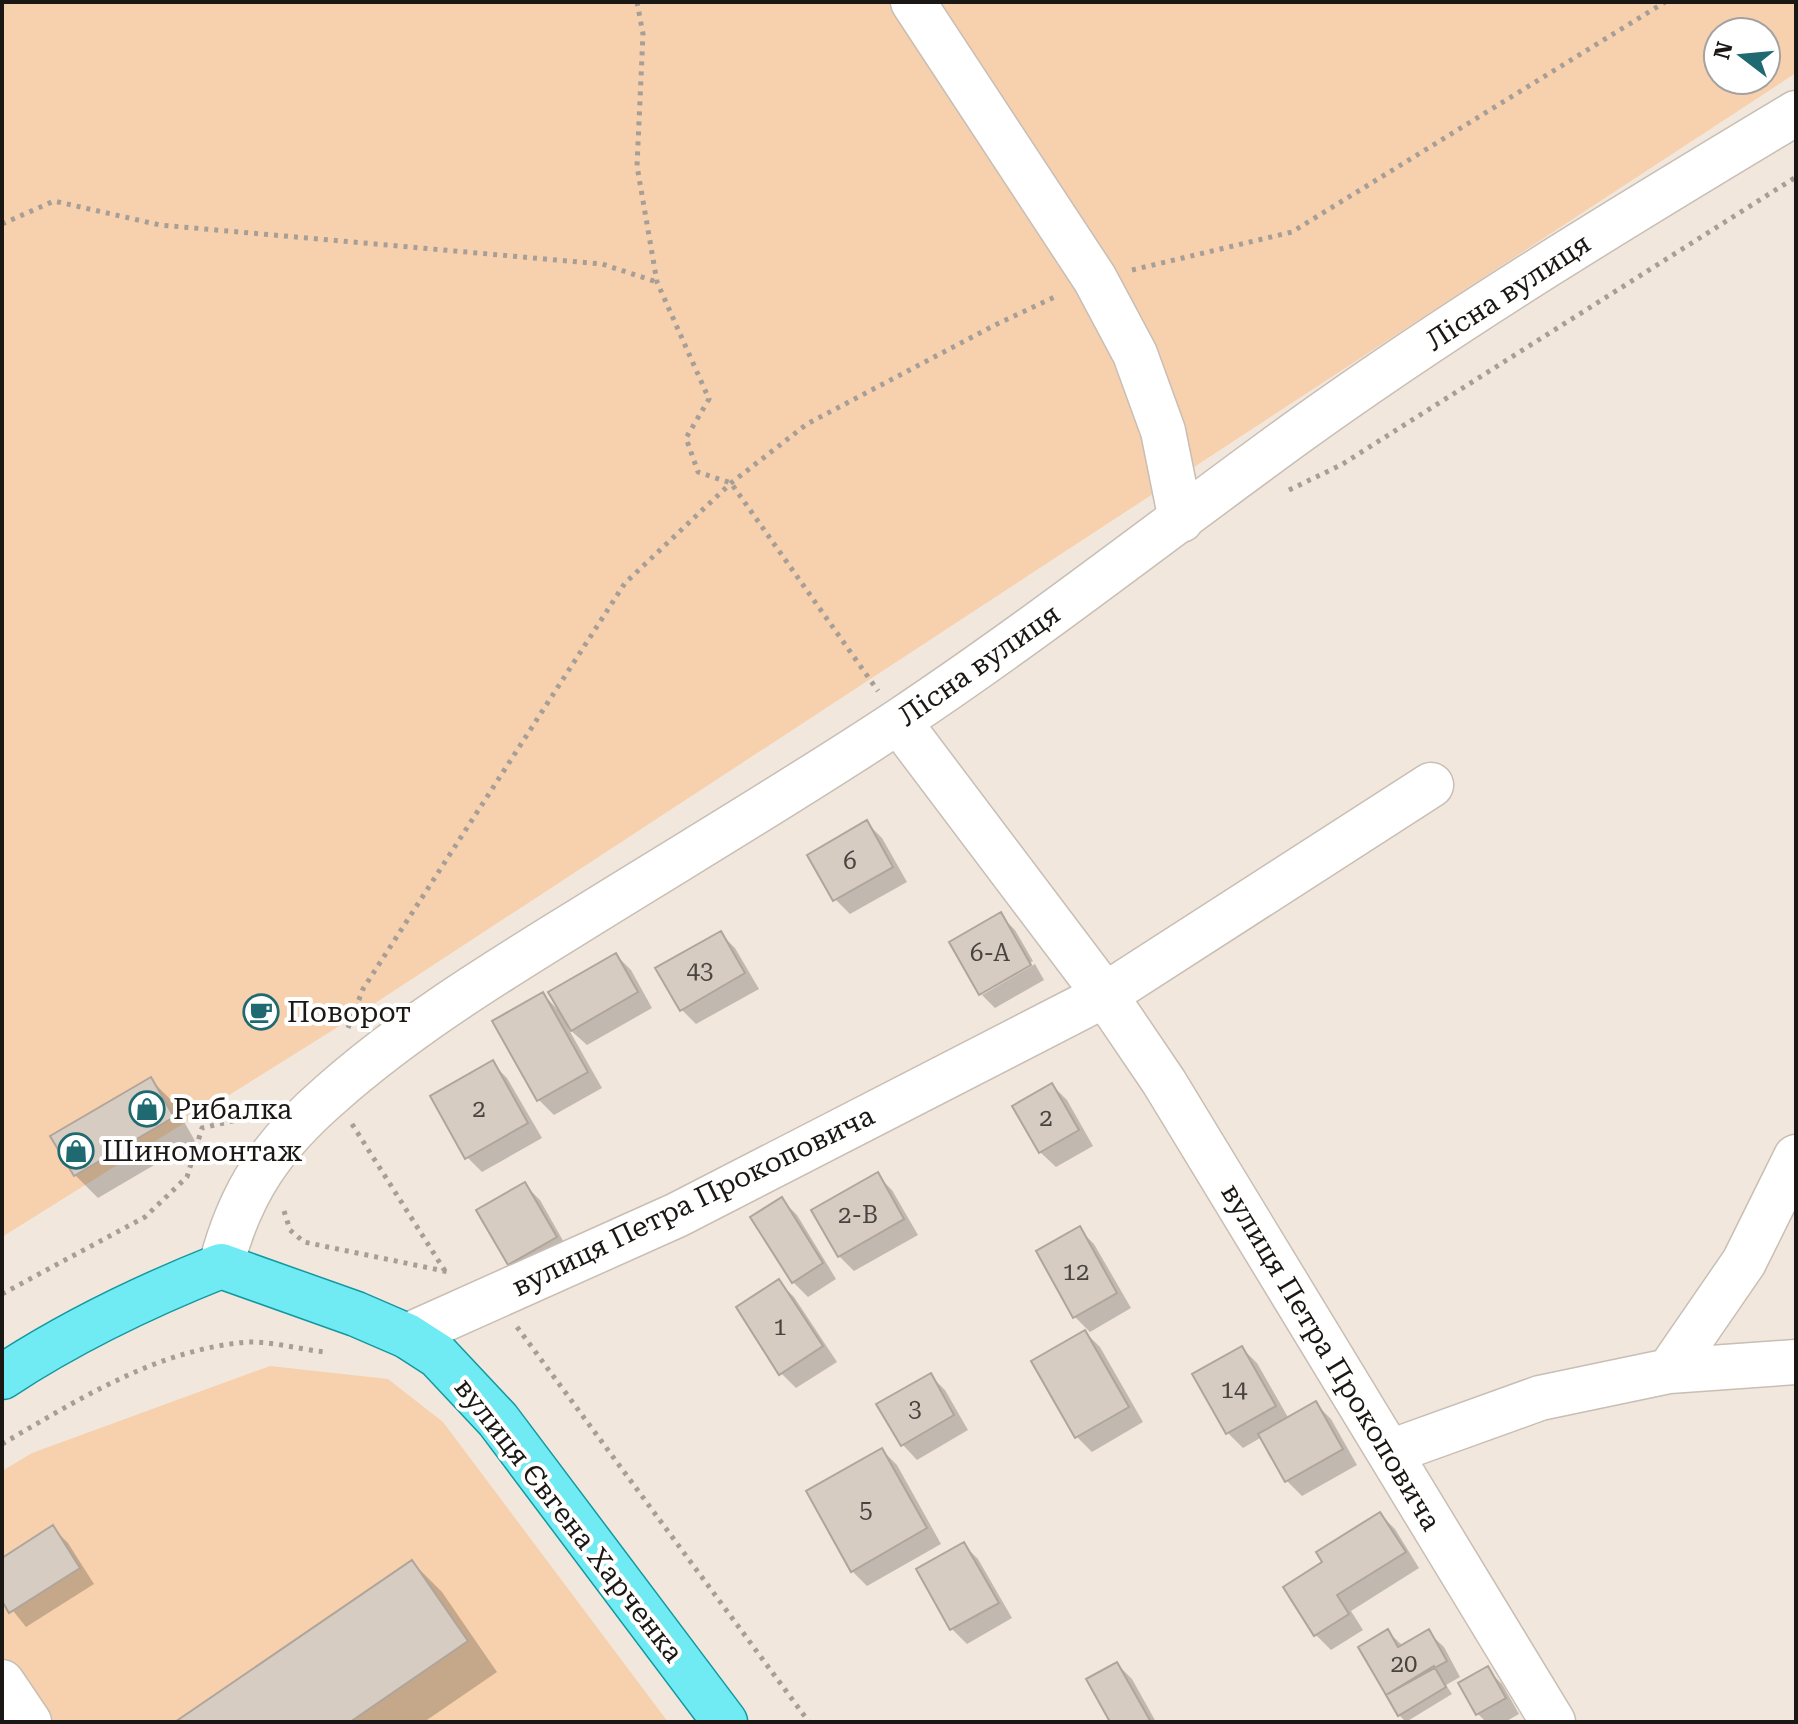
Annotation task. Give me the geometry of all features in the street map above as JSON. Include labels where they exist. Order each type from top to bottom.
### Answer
[{"type":"main road","name":"вулиця Євгена Харченка","points":[[221,1266],[407,1336],[438,1356],[498,1420],[725,1722]]},
{"type":"main road","points":[[2,1377],[55,1342],[122,1306],[221,1266]]},
{"type":"street","points":[[913,2],[1095,279],[1135,354],[1163,431],[1181,520]]},
{"type":"street","name":"Лісна вулиця","points":[[221,1266],[230,1229],[254,1178],[266,1121],[332,1093],[468,989],[899,722],[1028,633],[1296,433],[1577,245],[1796,113]]},
{"type":"street","name":"вулиця Петра Прокоповича","points":[[899,722],[1105,995],[1164,1082],[1553,1722]]},
{"type":"street","name":"вулиця Петра Прокоповича","points":[[407,1336],[677,1215],[1105,995],[1431,785]]},
{"type":"street","points":[[1669,1371],[1744,1262],[1796,1157]]},
{"type":"street","points":[[1390,1452],[1540,1398],[1669,1371],[1796,1362]]},
{"type":"street","points":[[2,1682],[29,1722]]},
{"type":"path","points":[[637,2],[643,34],[637,166],[657,282],[709,399],[686,438],[698,472],[731,483],[899,722]]},
{"type":"path","points":[[342,1042],[363,989],[625,583],[731,483],[807,424],[995,325],[1095,279],[1292,232],[1665,2]]},
{"type":"path","points":[[1285,492],[1341,465],[1796,177]]},
{"type":"path","points":[[2,224],[54,201],[160,225],[602,264],[657,282]]},
{"type":"path","points":[[332,1093],[446,1272]]},
{"type":"path","points":[[2,1294],[145,1217],[187,1177],[202,1128],[266,1121]]},
{"type":"path","points":[[283,1206],[290,1230],[304,1242],[478,1277],[809,1722]]},
{"type":"path","points":[[2,1444],[108,1383],[186,1355],[241,1342],[324,1352]]},
{"type":"shaded area","points":[[2,2],[1796,2],[1796,73],[1782,82],[1782,16],[1702,16],[1702,96],[1761,96],[357,1015],[2,1237]]},
{"type":"shaded area","points":[[270,1366],[388,1379],[443,1422],[668,1722],[2,1722],[2,1471],[32,1453]]},
{"type":"building","points":[[867,820],[893,867],[833,901],[807,855]]},
{"type":"building","points":[[1001,912],[1031,965],[979,995],[949,942]]},
{"type":"building","points":[[721,931],[745,973],[680,1011],[655,968]]},
{"type":"building","points":[[616,953],[638,992],[571,1031],[548,992]]},
{"type":"building","points":[[543,992],[588,1072],[537,1101],[492,1021]]},
{"type":"building","points":[[493,1060],[528,1123],[465,1159],[430,1096]]},
{"type":"building","points":[[151,1077],[174,1117],[74,1176],[50,1136]]},
{"type":"building","points":[[1052,1083],[1079,1130],[1039,1153],[1012,1106]]},
{"type":"building","points":[[878,1172],[904,1219],[838,1257],[811,1210]]},
{"type":"building","points":[[525,1182],[557,1237],[508,1265],[476,1210]]},
{"type":"building","points":[[782,1197],[823,1263],[792,1283],[750,1217]]},
{"type":"building","points":[[1080,1226],[1117,1293],[1073,1318],[1036,1251]]},
{"type":"building","points":[[779,1279],[823,1346],[779,1375],[736,1307]]},
{"type":"building","points":[[1085,1330],[1129,1407],[1075,1438],[1031,1361]]},
{"type":"building","points":[[1242,1346],[1276,1406],[1226,1434],[1192,1374]]},
{"type":"building","points":[[931,1373],[954,1415],[901,1446],[876,1404]]},
{"type":"building","points":[[1316,1401],[1343,1449],[1285,1482],[1258,1434]]},
{"type":"building","points":[[882,1448],[927,1528],[851,1572],[806,1491]]},
{"type":"building","points":[[1380,1512],[1406,1552],[1337,1595],[1349,1614],[1314,1636],[1283,1587],[1322,1562],[1316,1552]]},
{"type":"building","points":[[53,1525],[80,1568],[9,1613],[2,1601],[2,1558]]},
{"type":"building","points":[[964,1542],[999,1603],[950,1630],[916,1569]]},
{"type":"building","points":[[412,1560],[468,1641],[350,1722],[175,1722]]},
{"type":"building","points":[[1388,1629],[1398,1647],[1429,1629],[1447,1661],[1386,1695],[1358,1647]]},
{"type":"building","points":[[1117,1662],[1151,1722],[1110,1722],[1086,1679]]},
{"type":"building","points":[[1434,1666],[1446,1687],[1398,1716],[1386,1695]]},
{"type":"building","points":[[1488,1666],[1506,1698],[1476,1715],[1458,1683]]},
{"type":"place","name":"Поворот","points":[[261,1012]]},
{"type":"place","name":"Рибалка","points":[[147,1109]]},
{"type":"place","name":"Шиномонтаж","points":[[76,1151]]}]
